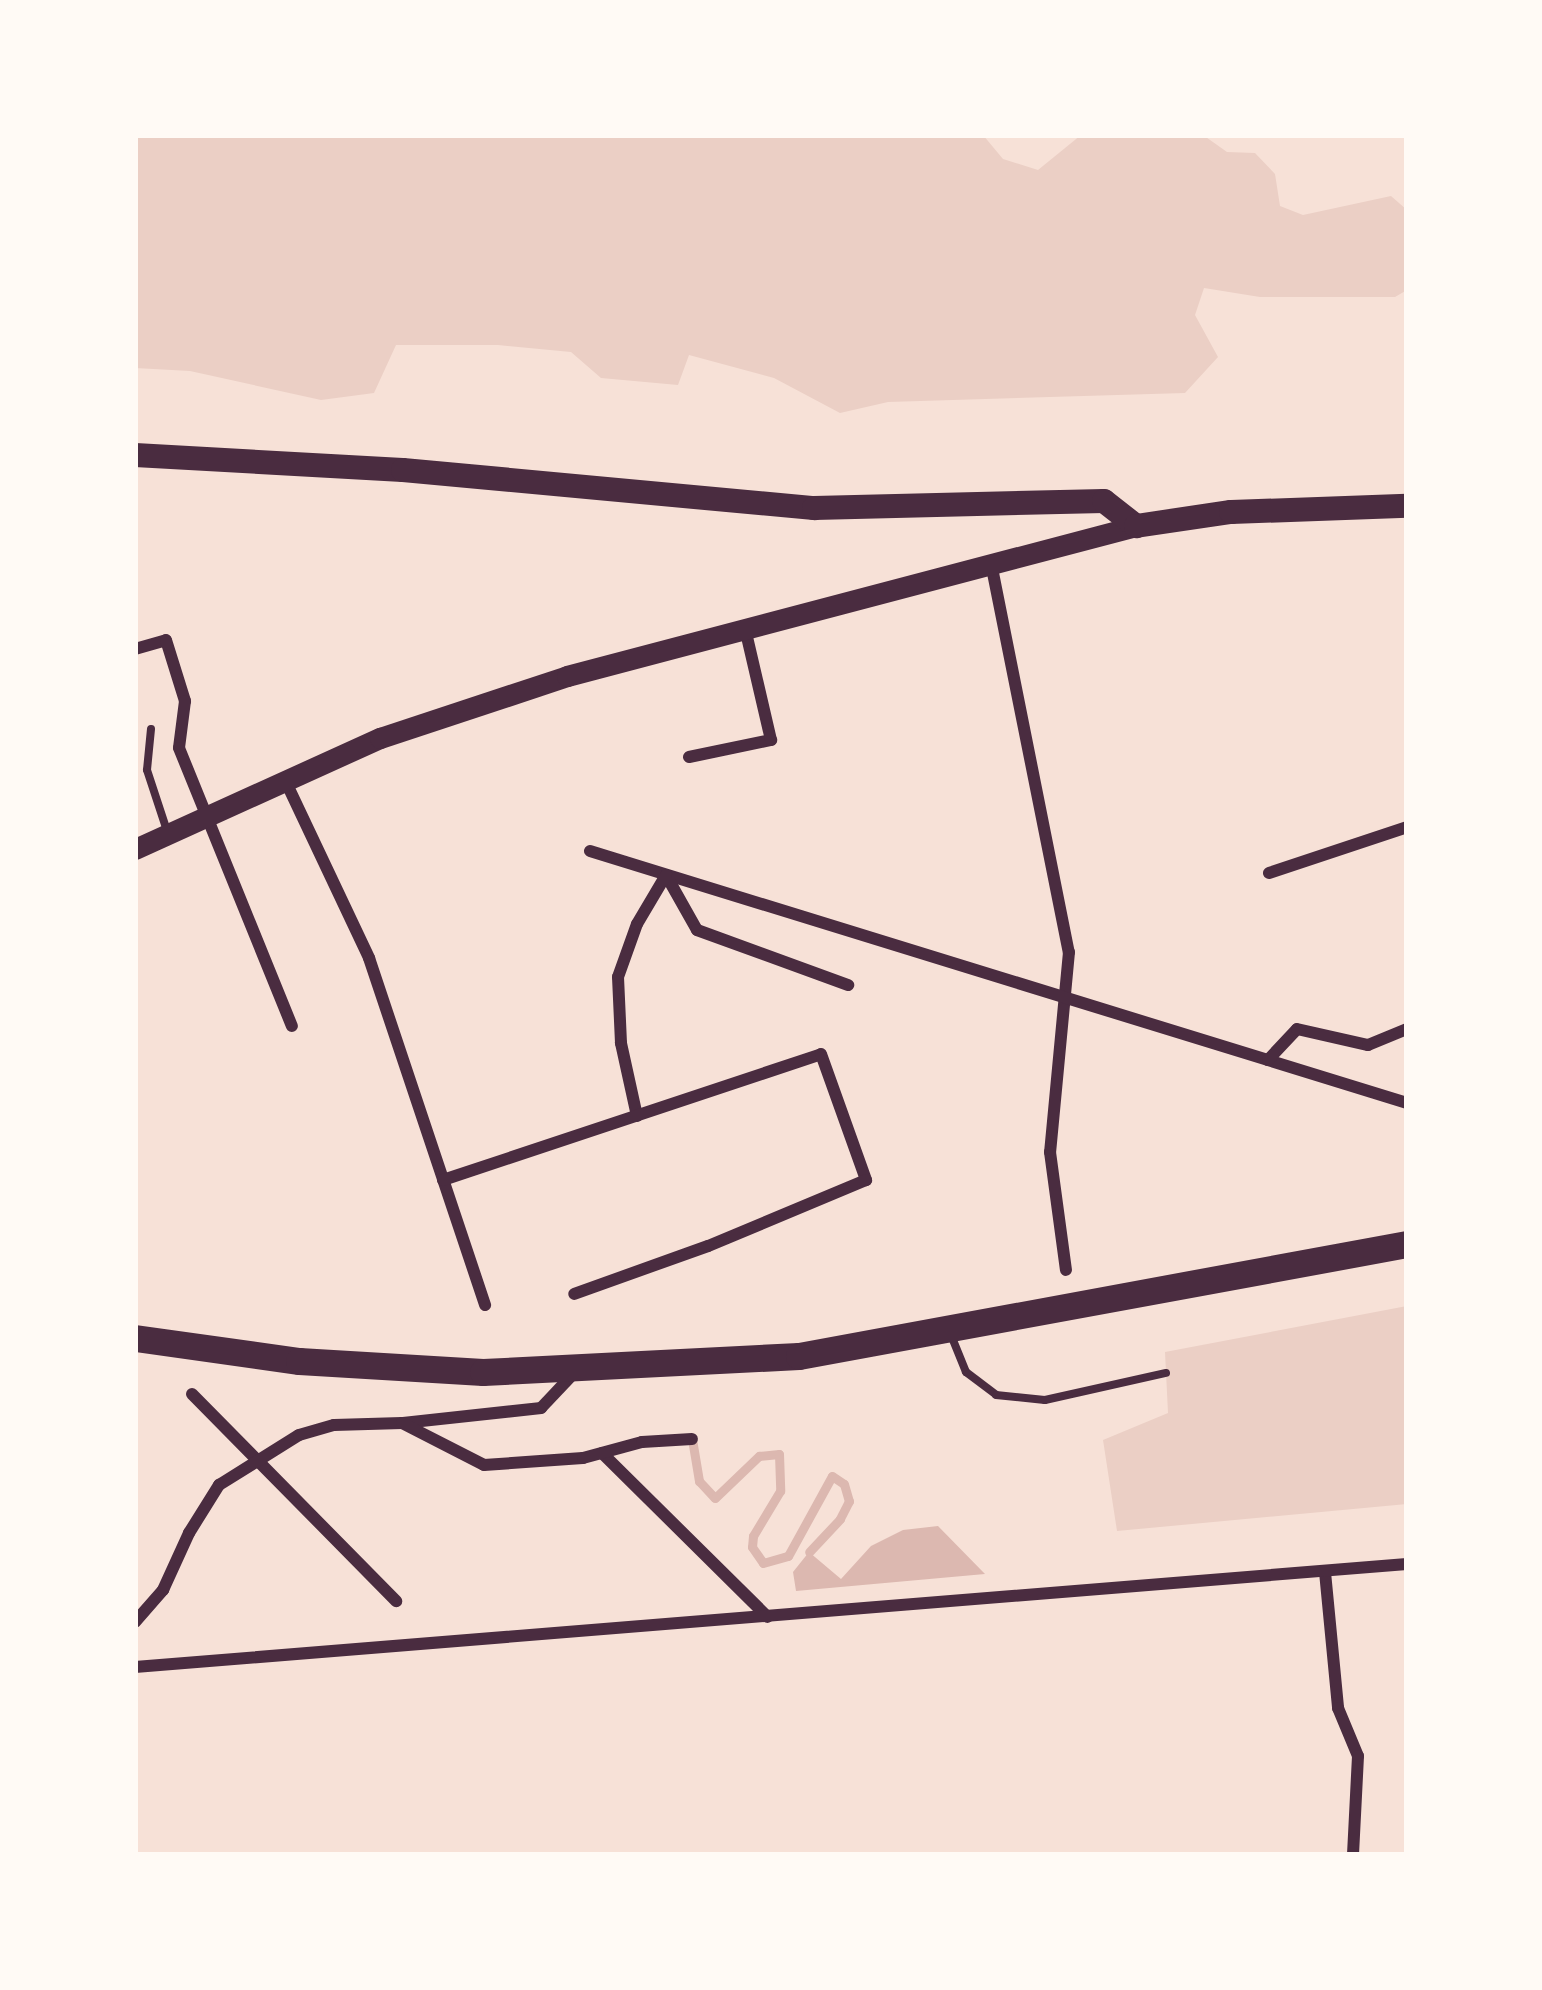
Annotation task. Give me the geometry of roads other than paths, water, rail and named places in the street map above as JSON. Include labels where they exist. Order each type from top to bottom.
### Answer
[{"type":"highway","points":[[135,1338],[299,1361],[483,1372],[799,1356],[1407,1244]]},
{"type":"main road","points":[[135,455],[404,470],[814,508],[1104,501],[1136,526],[1231,512],[1407,506]]},
{"type":"street","points":[[135,849],[380,738],[567,676],[1136,526]]},
{"type":"street","points":[[991,562],[1070,952],[1050,1151],[1066,1270]]},
{"type":"street","points":[[688,757],[771,740],[745,628]]},
{"type":"street","points":[[135,649],[166,640],[185,701],[179,748],[209,812],[292,1026]]},
{"type":"street","points":[[284,778],[369,958],[485,1305]]},
{"type":"street","points":[[1269,873],[1407,827]]},
{"type":"street","points":[[590,851],[1407,1103]]},
{"type":"street","points":[[666,875],[697,930],[848,985]]},
{"type":"street","points":[[637,1116],[621,1043],[618,977],[637,923],[666,875]]},
{"type":"street","points":[[1268,1060],[1298,1029],[1368,1045],[1407,1029]]},
{"type":"street","points":[[443,1180],[821,1054],[866,1180],[708,1246],[574,1294]]},
{"type":"street","points":[[135,1622],[164,1590],[189,1533],[219,1486],[254,1460],[299,1435],[334,1425],[402,1424],[541,1408],[579,1367]]},
{"type":"street","points":[[192,1394],[397,1601]]},
{"type":"street","points":[[402,1424],[484,1465],[602,1454],[642,1442],[692,1439]]},
{"type":"street","points":[[602,1454],[769,1617]]},
{"type":"street","points":[[135,1667],[1407,1564]]},
{"type":"street","points":[[1324,1572],[1338,1708],[1358,1756],[1354,1855]]},
{"type":"lane","points":[[151,729],[147,770],[168,832]]},
{"type":"lane","points":[[949,1328],[966,1372],[997,1395],[1045,1400],[1166,1373]]},
{"type":"waterway","points":[[692,1439],[699,1481],[715,1498],[759,1456],[779,1454],[780,1491],[753,1536],[752,1547],[763,1563],[788,1556],[832,1476],[844,1484],[849,1501],[840,1519],[809,1552]]}]
